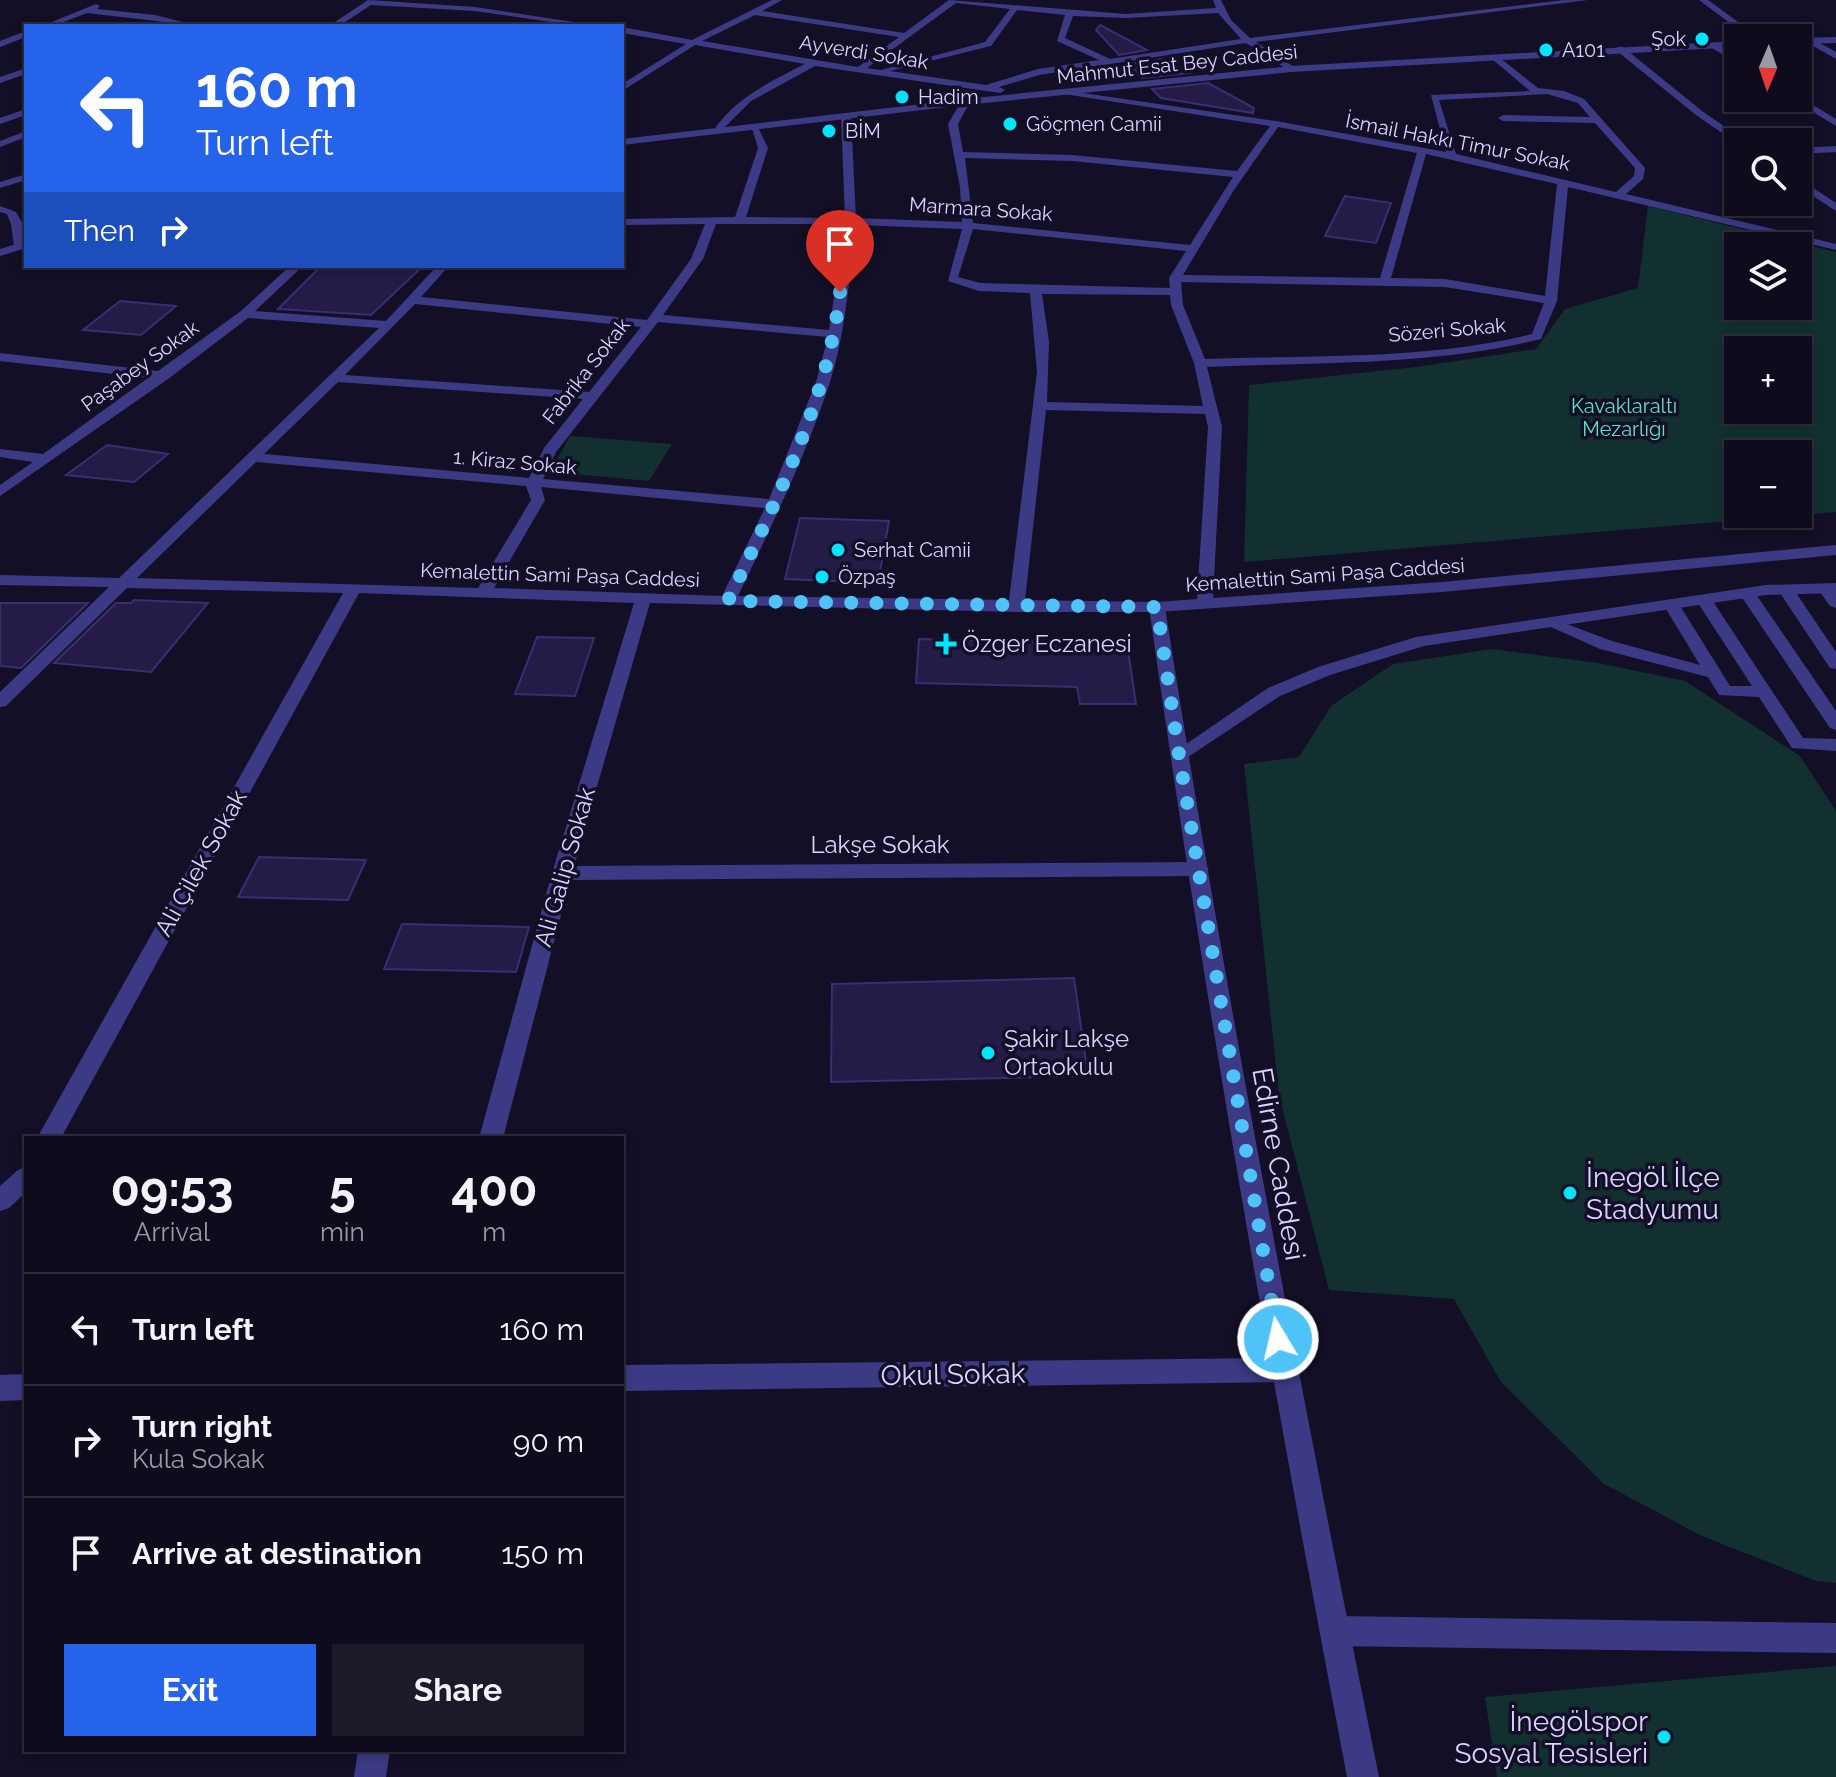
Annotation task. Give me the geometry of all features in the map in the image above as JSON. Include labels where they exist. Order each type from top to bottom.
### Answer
[{"type":"street","points":[[51,24],[110,0]]},
{"type":"street","points":[[475,9],[494,0]]},
{"type":"street","points":[[624,87],[696,41],[778,0]]},
{"type":"street","points":[[859,70],[954,0],[1126,16],[1218,5],[1232,28],[1291,69]]},
{"type":"street","points":[[989,87],[1038,72],[1251,40],[1584,0]]},
{"type":"street","points":[[1703,0],[1736,24]]},
{"type":"street","points":[[336,24],[372,2],[475,9],[582,24]]},
{"type":"street","points":[[874,73],[988,44],[1015,7]]},
{"type":"street","points":[[86,10],[186,24]]},
{"type":"street","points":[[752,12],[904,35]]},
{"type":"street","points":[[1070,13],[1060,39],[1110,62]]},
{"type":"street","points":[[146,24],[160,18]]},
{"type":"street","name":"Ayverdi Sokak","points":[[624,30],[874,73],[989,87],[1027,97]]},
{"type":"street","points":[[0,44],[24,35]]},
{"type":"street","points":[[1812,40],[1836,40]]},
{"type":"street","points":[[1812,42],[1836,56]]},
{"type":"street","name":"Mahmut Esat Bey Caddesi","points":[[624,142],[982,100],[1069,94],[1291,69],[1724,45]]},
{"type":"street","points":[[1715,46],[1724,52]]},
{"type":"street","points":[[1620,49],[1724,130]]},
{"type":"street","points":[[1495,57],[1543,93]]},
{"type":"street","points":[[718,131],[725,117],[758,93],[814,63]]},
{"type":"street","points":[[0,80],[24,72]]},
{"type":"street","points":[[624,72],[645,72]]},
{"type":"street","points":[[912,78],[982,100]]},
{"type":"street","name":"İsmail Hakkı Timur Sokak","points":[[1069,94],[1276,124],[1452,156],[1836,247]]},
{"type":"street","points":[[1452,156],[1434,97],[1564,94],[1581,101],[1640,168],[1639,177],[1620,194]]},
{"type":"street","points":[[965,102],[953,124],[960,155],[968,226],[952,279],[979,287],[1036,290],[1385,280],[1445,283],[1551,301]]},
{"type":"street","points":[[1812,108],[1836,123]]},
{"type":"street","points":[[0,121],[24,113]]},
{"type":"street","points":[[728,601],[774,504],[823,382],[835,334],[851,219],[846,116]]},
{"type":"street","points":[[1503,118],[1596,120]]},
{"type":"street","points":[[1205,605],[1215,427],[1200,363],[1177,305],[1176,285],[1193,249],[1239,174],[1276,124]]},
{"type":"street","points":[[740,218],[763,148],[754,127]]},
{"type":"street","points":[[0,144],[24,135]]},
{"type":"street","points":[[1812,150],[1836,149]]},
{"type":"street","points":[[1385,280],[1422,151]]},
{"type":"street","points":[[960,155],[1072,158],[1239,174]]},
{"type":"street","points":[[0,185],[24,178]]},
{"type":"street","name":"Sözeri Sokak","points":[[1200,363],[1420,354],[1519,343],[1537,336],[1551,301],[1563,181]]},
{"type":"street","points":[[1812,191],[1836,208]]},
{"type":"street","points":[[2,210],[24,207]]},
{"type":"street","points":[[0,253],[23,245],[11,212],[2,210]]},
{"type":"street","name":"Marmara Sokak","points":[[624,222],[740,218],[851,219],[1102,236],[1193,249]]},
{"type":"street","name":"Fabrika Sokak","points":[[483,593],[538,500],[533,484],[549,451],[677,290],[697,259],[712,220]]},
{"type":"street","name":"Paşabey Sokak","points":[[0,492],[245,314],[295,268]]},
{"type":"street","points":[[0,702],[389,325],[441,268]]},
{"type":"street","points":[[1016,607],[1044,372],[1036,290]]},
{"type":"street","points":[[413,300],[835,334]]},
{"type":"street","points":[[245,314],[389,325]]},
{"type":"street","points":[[0,357],[163,376]]},
{"type":"street","points":[[334,378],[592,396]]},
{"type":"street","points":[[1039,406],[1212,410]]},
{"type":"street","points":[[0,453],[45,459]]},
{"type":"street","name":"1. Kiraz Sokak","points":[[252,457],[774,504]]},
{"type":"street","name":"Kemalettin Sami Paşa Caddesi","points":[[0,580],[728,601],[1157,607],[1442,587],[1836,550]]},
{"type":"street","name":"Ali Çilek Sokak","points":[[50,1136],[354,588]]},
{"type":"street","points":[[1179,755],[1274,692],[1324,671],[1422,641],[1747,593],[1831,588],[1836,603]]},
{"type":"street","points":[[1786,590],[1836,664]]},
{"type":"street","points":[[1747,593],[1836,724]]},
{"type":"street","name":"Ali Galip Sokak","points":[[492,1136],[562,873],[644,597]]},
{"type":"street","points":[[1704,600],[1798,744],[1836,745]]},
{"type":"street","points":[[1671,604],[1725,691],[1764,692]]},
{"type":"street","name":"Edirne Caddesi","points":[[1157,607],[1179,755],[1283,1370],[1363,1777]]},
{"type":"street","points":[[1550,623],[1606,645],[1715,674]]},
{"type":"street","name":"Lakşe Sokak","points":[[562,873],[1199,869]]},
{"type":"street","points":[[0,1201],[24,1179]]},
{"type":"street","name":"Okul Sokak","points":[[624,1378],[1283,1370]]},
{"type":"street","points":[[0,1388],[24,1387]]},
{"type":"street","points":[[1335,1631],[1836,1638]]},
{"type":"street","points":[[370,1777],[374,1752]]},
{"type":"green space","name":"Kavaklaraltı Mezarlığı","points":[[1648,206],[1754,232],[1724,232],[1724,320],[1812,320],[1812,246],[1836,252],[1836,512],[1812,514],[1812,440],[1724,440],[1724,521],[1244,562],[1249,385],[1416,367],[1536,349],[1565,309],[1638,288]]},
{"type":"green space","points":[[570,436],[672,444],[649,481],[550,472]]},
{"type":"green space","name":"İnegöl İlçe Stadyumu","points":[[1492,649],[1598,663],[1685,681],[1800,756],[1836,811],[1836,1583],[1816,1581],[1702,1536],[1604,1484],[1501,1382],[1454,1299],[1329,1290],[1279,1095],[1244,764],[1299,757],[1331,706],[1393,664]]},
{"type":"green space","name":"İnegölspor Sosyal Tesisleri","points":[[1836,1666],[1836,1777],[1497,1777],[1485,1697]]},
{"type":"building","points":[[1100,25],[1147,50],[1119,55],[1096,30]]},
{"type":"building","points":[[1163,59],[1189,73],[1142,78],[1129,64]]},
{"type":"building","points":[[1208,83],[1254,108],[1253,113],[1161,98],[1152,89]]},
{"type":"building","points":[[1345,196],[1391,203],[1376,243],[1325,236]]},
{"type":"building","points":[[319,268],[421,268],[371,315],[278,309]]},
{"type":"building","points":[[120,301],[176,306],[141,335],[83,330]]},
{"type":"building","points":[[107,445],[168,454],[134,482],[66,475]]},
{"type":"building","name":"Serhat Camii","points":[[800,518],[889,521],[878,583],[785,579]]},
{"type":"building","points":[[134,600],[208,603],[151,672],[54,663],[116,603],[131,603]]},
{"type":"building","points":[[0,603],[88,603],[21,668],[0,666]]},
{"type":"building","points":[[537,637],[594,638],[575,696],[515,694]]},
{"type":"building","points":[[919,639],[1127,644],[1136,704],[1080,704],[1077,687],[916,683]]},
{"type":"building","points":[[259,857],[366,860],[348,900],[238,897]]},
{"type":"building","points":[[402,924],[529,927],[516,972],[384,969]]},
{"type":"building","points":[[1074,978],[1088,1076],[831,1082],[832,984]]},
{"type":"place","name":"Şok","points":[[1702,39]]},
{"type":"place","name":"A101","points":[[1546,50]]},
{"type":"place","name":"Hadim","points":[[902,97]]},
{"type":"place","name":"Göçmen Camii","points":[[1010,124]]},
{"type":"place","name":"BİM","points":[[829,131]]},
{"type":"place","name":"Serhat Camii","points":[[838,550]]},
{"type":"place","name":"Özpaş","points":[[822,577]]},
{"type":"place","name":"Özger Eczanesi","points":[[946,644]]},
{"type":"place","name":"Şakir Lakşe Ortaokulu","points":[[988,1053]]},
{"type":"place","name":"İnegöl İlçe Stadyumu","points":[[1570,1193]]},
{"type":"place","name":"İnegölspor Sosyal Tesisleri","points":[[1664,1737]]},
{"type":"route","points":[[840,292],[835,334],[823,382],[774,504],[728,601],[1157,607],[1179,755],[1278,1339]]}]
